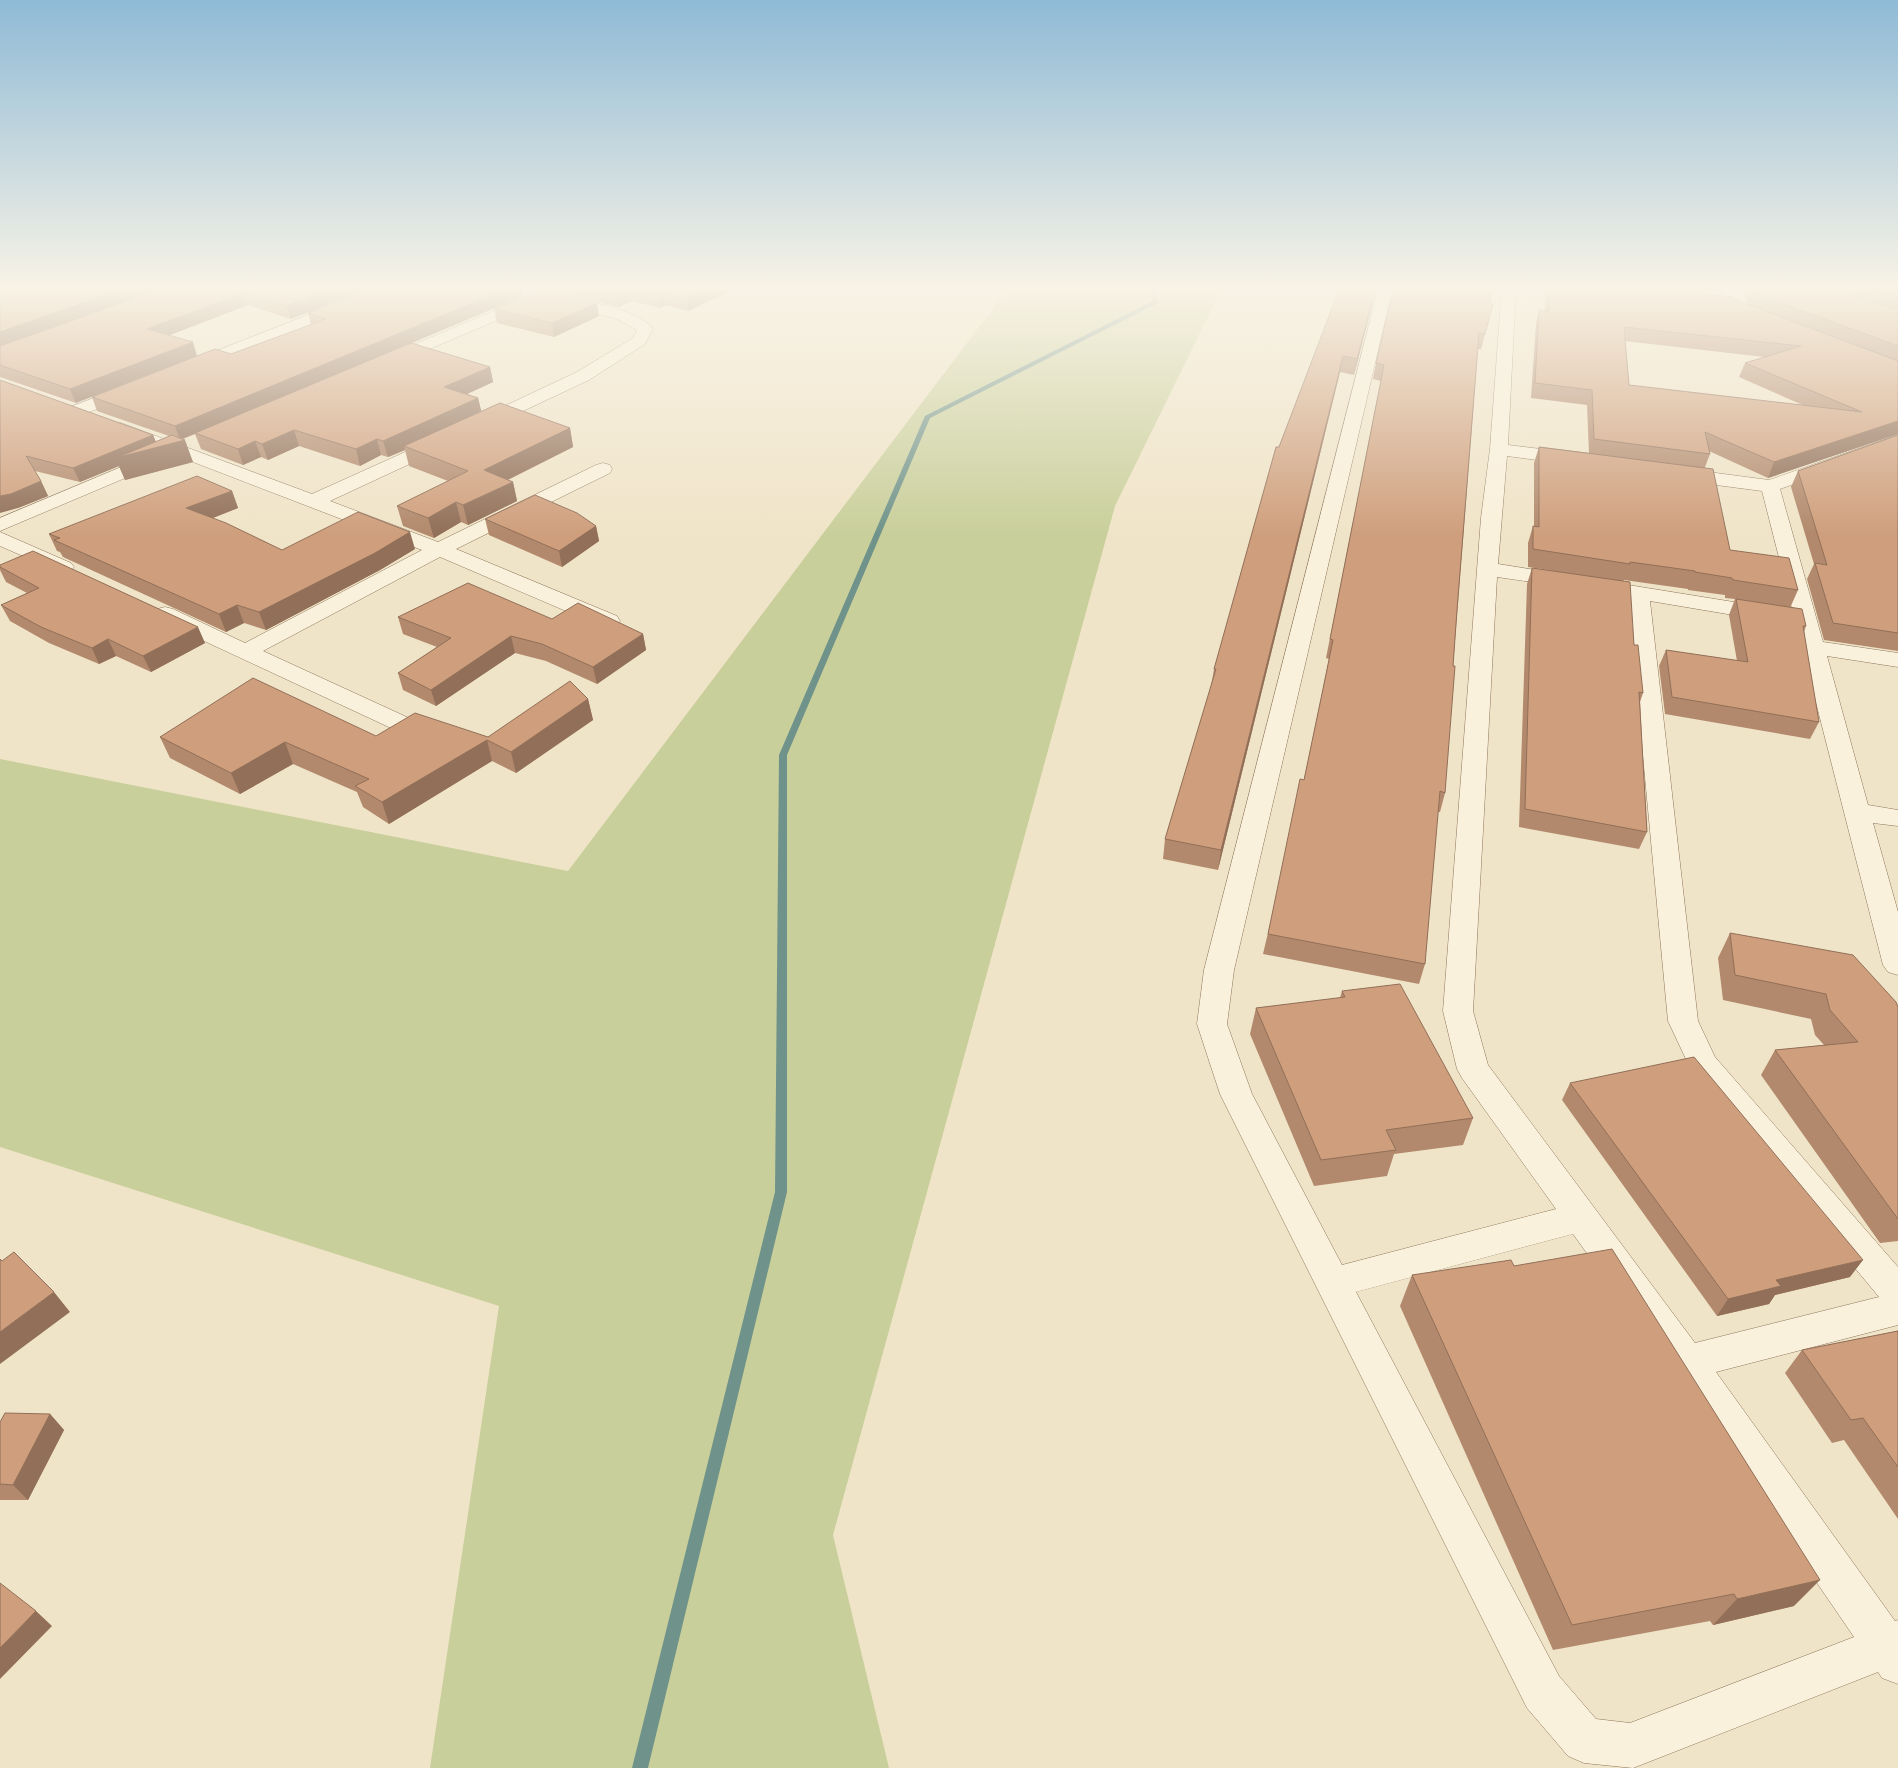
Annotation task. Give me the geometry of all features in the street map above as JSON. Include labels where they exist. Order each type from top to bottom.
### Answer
[{"type":"street","points":[[176,372],[185,369]]},
{"type":"street","points":[[314,501],[583,376],[595,369]]},
{"type":"street","points":[[1366,369],[1219,970],[1212,1024],[1236,1094],[1543,1692],[1584,1740],[1630,1746],[1894,1650],[1473,1069],[1458,1011],[1488,569],[1504,369]]},
{"type":"street","points":[[140,386],[67,408],[178,448],[440,549],[617,624]]},
{"type":"street","points":[[1663,472],[1770,486],[1898,440]]},
{"type":"street","points":[[0,525],[196,441]]},
{"type":"street","points":[[1499,449],[1595,462]]},
{"type":"street","points":[[246,651],[440,549],[603,469]]},
{"type":"street","points":[[1770,486],[1898,965]]},
{"type":"street","points":[[0,538],[79,574]]},
{"type":"street","points":[[1488,569],[1806,620]]},
{"type":"street","points":[[1638,593],[1683,1021],[1703,1064],[1898,1293]]},
{"type":"street","points":[[150,607],[402,724]]},
{"type":"street","points":[[1813,647],[1898,660]]},
{"type":"street","points":[[1857,812],[1898,818]]},
{"type":"street","points":[[1332,1282],[1582,1217]]},
{"type":"street","points":[[1687,1362],[1898,1309]]},
{"type":"green space","points":[[948,369],[1182,369],[1115,506],[833,1535],[889,1768],[430,1768],[499,1306],[0,1147],[0,759],[568,871]]},
{"type":"building","points":[[10,369],[124,369],[70,389]]},
{"type":"building","points":[[165,369],[314,369],[175,426],[92,397]]},
{"type":"building","points":[[350,369],[487,369],[444,387],[478,398],[383,441],[377,439],[356,449],[294,430],[262,444],[255,441],[238,449],[195,433]]},
{"type":"building","points":[[1309,369],[1340,369],[1221,850],[1165,839],[1216,669],[1214,669],[1276,447],[1279,447]]},
{"type":"building","points":[[1383,369],[1476,369],[1445,793],[1440,791],[1425,964],[1268,934],[1300,779],[1304,780],[1333,640],[1330,639]]},
{"type":"building","points":[[1536,369],[1628,369],[1629,385],[1862,412],[1758,369],[1898,369],[1898,421],[1774,462],[1705,432],[1710,454],[1594,439],[1592,390],[1535,383]]},
{"type":"building","points":[[0,380],[153,435],[73,468],[26,456],[41,481],[11,494],[0,496]]},
{"type":"building","points":[[500,403],[570,428],[484,470],[513,482],[463,505],[456,502],[428,518],[397,506],[468,471],[404,446]]},
{"type":"building","points":[[172,435],[185,440],[116,458]]},
{"type":"building","points":[[1898,435],[1898,633],[1833,623],[1815,563],[1827,565],[1798,471]]},
{"type":"building","points":[[1539,447],[1713,469],[1730,550],[1789,558],[1798,590],[1733,580],[1732,578],[1695,571],[1630,562],[1630,564],[1533,549],[1533,526],[1539,527]]},
{"type":"building","points":[[197,476],[232,491],[186,508],[226,523],[282,550],[358,512],[410,532],[375,553],[259,612],[237,605],[219,614],[54,540],[60,538],[49,534]]},
{"type":"building","points":[[535,495],[577,513],[596,526],[559,551],[485,519]]},
{"type":"building","points":[[33,551],[198,627],[143,656],[108,639],[92,648],[41,627],[1,605],[39,588],[0,567],[0,565]]},
{"type":"building","points":[[1532,568],[1630,582],[1634,645],[1638,645],[1643,693],[1639,692],[1647,832],[1525,809]]},
{"type":"building","points":[[468,583],[552,619],[578,603],[643,634],[593,667],[542,644],[511,636],[431,690],[398,673],[451,638],[398,617]]},
{"type":"building","points":[[1736,599],[1802,609],[1806,626],[1803,626],[1819,722],[1672,697],[1666,650],[1748,662]]},
{"type":"building","points":[[253,678],[376,736],[415,713],[488,737],[570,681],[588,699],[511,752],[487,740],[382,802],[355,786],[369,779],[285,742],[231,773],[160,737]]},
{"type":"building","points":[[1730,933],[1853,955],[1896,1002],[1898,1007],[1898,1219],[1775,1050],[1858,1042],[1830,1010],[1826,994],[1735,975]]},
{"type":"building","points":[[1400,984],[1473,1118],[1386,1130],[1396,1150],[1321,1160],[1256,1008],[1345,997],[1342,991]]},
{"type":"building","points":[[1694,1057],[1863,1260],[1776,1280],[1781,1286],[1728,1299],[1570,1083]]},
{"type":"building","points":[[1612,1249],[1820,1580],[1737,1599],[1734,1594],[1572,1625],[1412,1275],[1511,1260],[1514,1266]]},
{"type":"building","points":[[14,1252],[54,1292],[0,1332],[0,1259],[2,1261]]},
{"type":"building","points":[[1898,1331],[1898,1467],[1863,1418],[1851,1420],[1802,1350]]},
{"type":"building","points":[[5,1413],[50,1414],[13,1485],[0,1484],[0,1422]]},
{"type":"building","points":[[0,1583],[36,1611],[0,1648]]},
{"type":"waterway","points":[[640,1768],[781,1192],[783,755],[927,417],[1024,369]]}]
